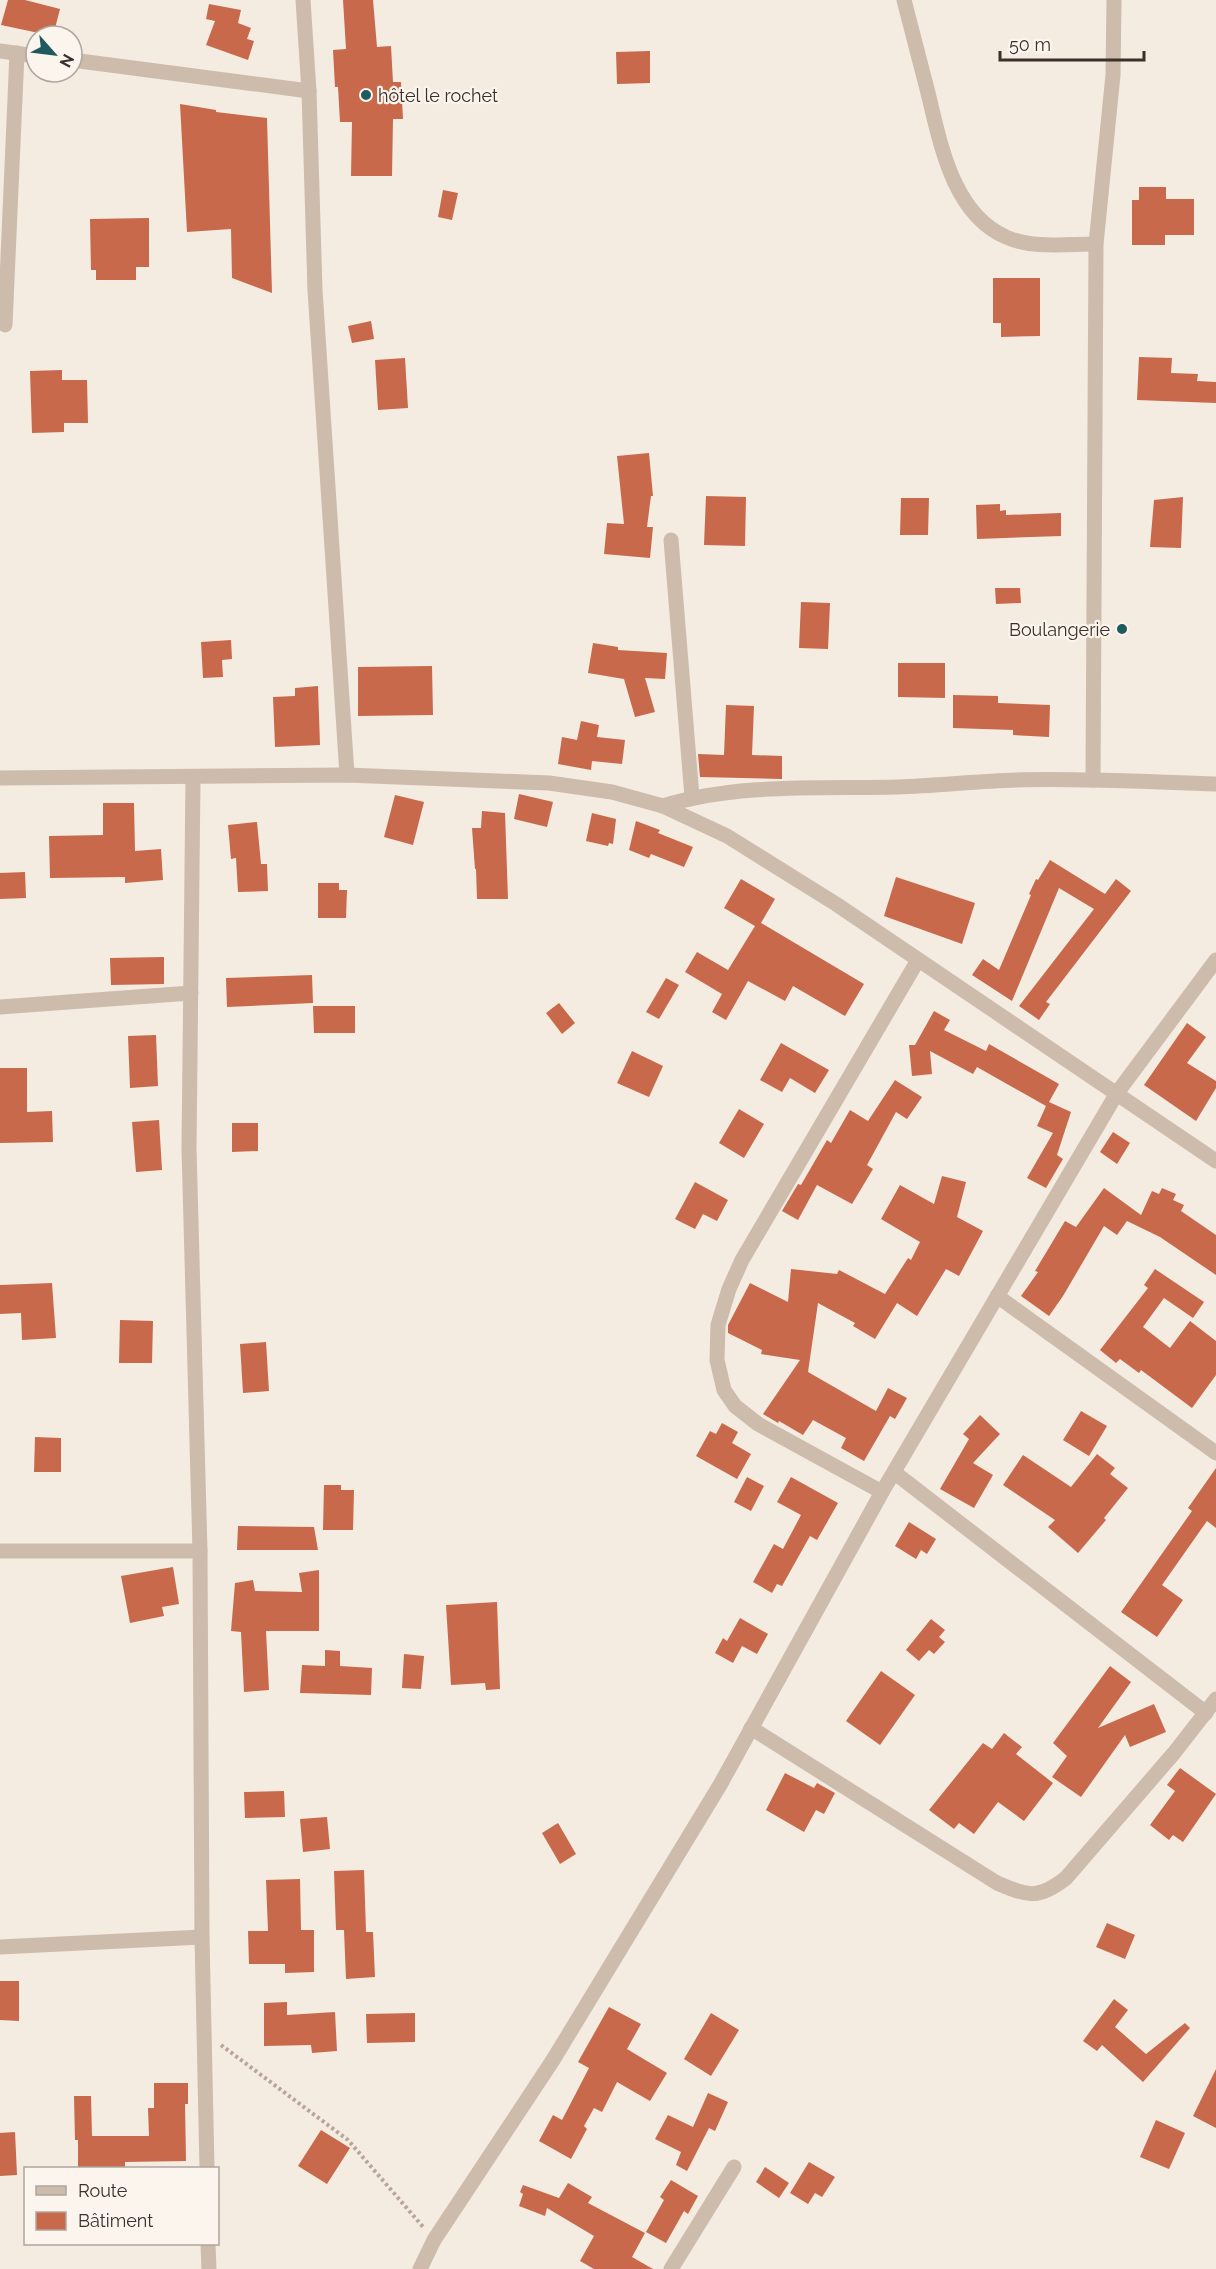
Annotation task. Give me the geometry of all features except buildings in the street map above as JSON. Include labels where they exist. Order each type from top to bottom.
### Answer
[{"type":"street","points":[[303,0],[309,91],[315,290],[347,775]]},
{"type":"street","points":[[904,0],[942,149],[958,187],[973,212],[989,228],[1008,238],[1039,245],[1096,244]]},
{"type":"street","points":[[1094,780],[1096,244],[1113,75],[1114,0]]},
{"type":"street","points":[[0,51],[24,54]]},
{"type":"street","points":[[5,325],[17,53]]},
{"type":"street","points":[[84,62],[309,91]]},
{"type":"street","points":[[671,540],[692,797]]},
{"type":"street","points":[[0,778],[347,775],[549,783],[612,792],[663,806],[727,836],[836,904],[1216,1161]]},
{"type":"street","points":[[193,778],[189,1149],[200,1551],[202,1937],[207,2167]]},
{"type":"street","points":[[663,806],[692,797],[763,790],[911,787],[1016,780],[1216,784]]},
{"type":"street","points":[[882,1492],[758,1424],[735,1406],[724,1390],[717,1360],[718,1325],[729,1289],[742,1260],[918,960]]},
{"type":"street","points":[[420,2269],[434,2240],[553,2060],[720,1785],[882,1492],[1117,1094],[1216,960]]},
{"type":"street","points":[[0,1007],[191,993]]},
{"type":"street","points":[[998,1296],[1216,1453]]},
{"type":"street","points":[[895,1473],[1206,1713]]},
{"type":"street","points":[[0,1551],[200,1551]]},
{"type":"street","points":[[751,1728],[997,1883],[1029,1894],[1051,1890],[1066,1878],[1174,1753],[1216,1699]]},
{"type":"street","points":[[0,1947],[202,1937]]},
{"type":"street","points":[[671,2269],[734,2167]]},
{"type":"street","points":[[208,2245],[208,2269]]},
{"type":"path","points":[[204,2033],[348,2140],[434,2240]]},
{"type":"place","name":"hôtel le rochet","points":[[366,95]]},
{"type":"place","name":"Boulangerie","points":[[1122,629]]}]
